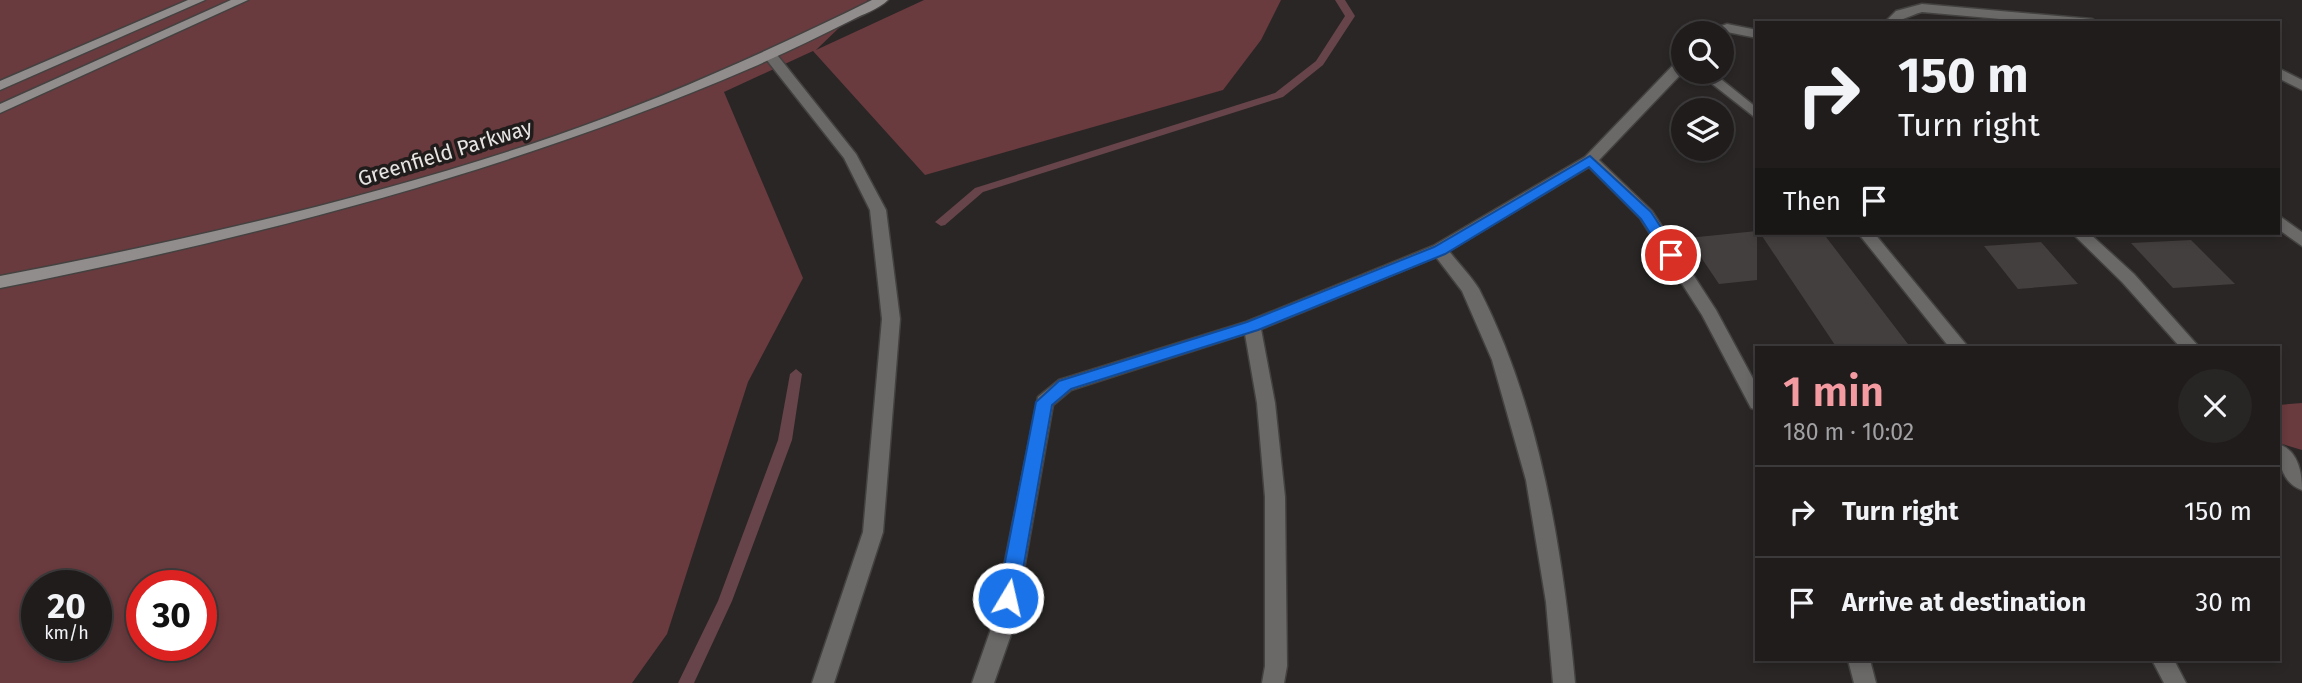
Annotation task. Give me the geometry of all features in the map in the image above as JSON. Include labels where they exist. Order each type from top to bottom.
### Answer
[{"type":"main road","points":[[0,86],[199,0]]},
{"type":"main road","points":[[0,109],[242,0]]},
{"type":"main road","name":"Greenfield Parkway","points":[[0,282],[143,256],[345,206],[464,172],[625,116],[769,54],[882,0]]},
{"type":"street","points":[[1895,0],[1896,18],[1922,8],[2024,21]]},
{"type":"street","points":[[1963,0],[1975,13]]},
{"type":"street","points":[[1734,29],[1755,34]]},
{"type":"street","points":[[769,54],[851,157],[878,210],[891,319],[873,532],[822,683]]},
{"type":"street","points":[[2280,73],[2302,86]]},
{"type":"street","points":[[982,683],[1003,626],[1035,435],[1044,402],[1065,385],[1252,326],[1439,250],[1590,160],[1671,76]]},
{"type":"street","points":[[1719,84],[1755,113]]},
{"type":"street","points":[[1590,160],[1646,215],[1710,314],[1755,399]]},
{"type":"street","points":[[2280,222],[2302,241]]},
{"type":"street","points":[[1869,235],[1958,346]]},
{"type":"street","points":[[2082,235],[2128,278],[2189,346]]},
{"type":"street","points":[[1439,250],[1471,289],[1501,360],[1536,480],[1557,602],[1564,683]]},
{"type":"street","points":[[1252,326],[1266,403],[1275,498],[1276,666],[1273,683]]},
{"type":"street","points":[[2280,454],[2302,482]]},
{"type":"street","points":[[1859,661],[1865,683]]},
{"type":"street","points":[[2164,661],[2175,683]]},
{"type":"shaded area","points":[[0,0],[868,0],[816,50],[924,0],[1281,0],[1261,40],[1223,90],[925,175],[813,51],[724,92],[803,278],[748,382],[667,634],[632,683],[0,683]]},
{"type":"shaded area","points":[[2302,403],[2302,450],[2280,443],[2280,405]]},
{"type":"building","points":[[1755,231],[1757,280],[1719,284],[1688,238]]},
{"type":"building","points":[[1761,235],[1825,235],[1909,346],[1836,346]]},
{"type":"building","points":[[2191,240],[2235,284],[2173,288],[2131,243]]},
{"type":"building","points":[[2041,242],[2078,284],[2018,289],[1984,246]]},
{"type":"waterway","points":[[941,222],[979,190],[1279,95],[1320,63],[1350,16],[1340,0]]},
{"type":"waterway","points":[[686,683],[725,601],[785,440],[796,374]]},
{"type":"route","points":[[1008,598],[1035,435],[1044,402],[1065,385],[1252,326],[1439,250],[1590,160],[1646,215],[1671,255]]}]
